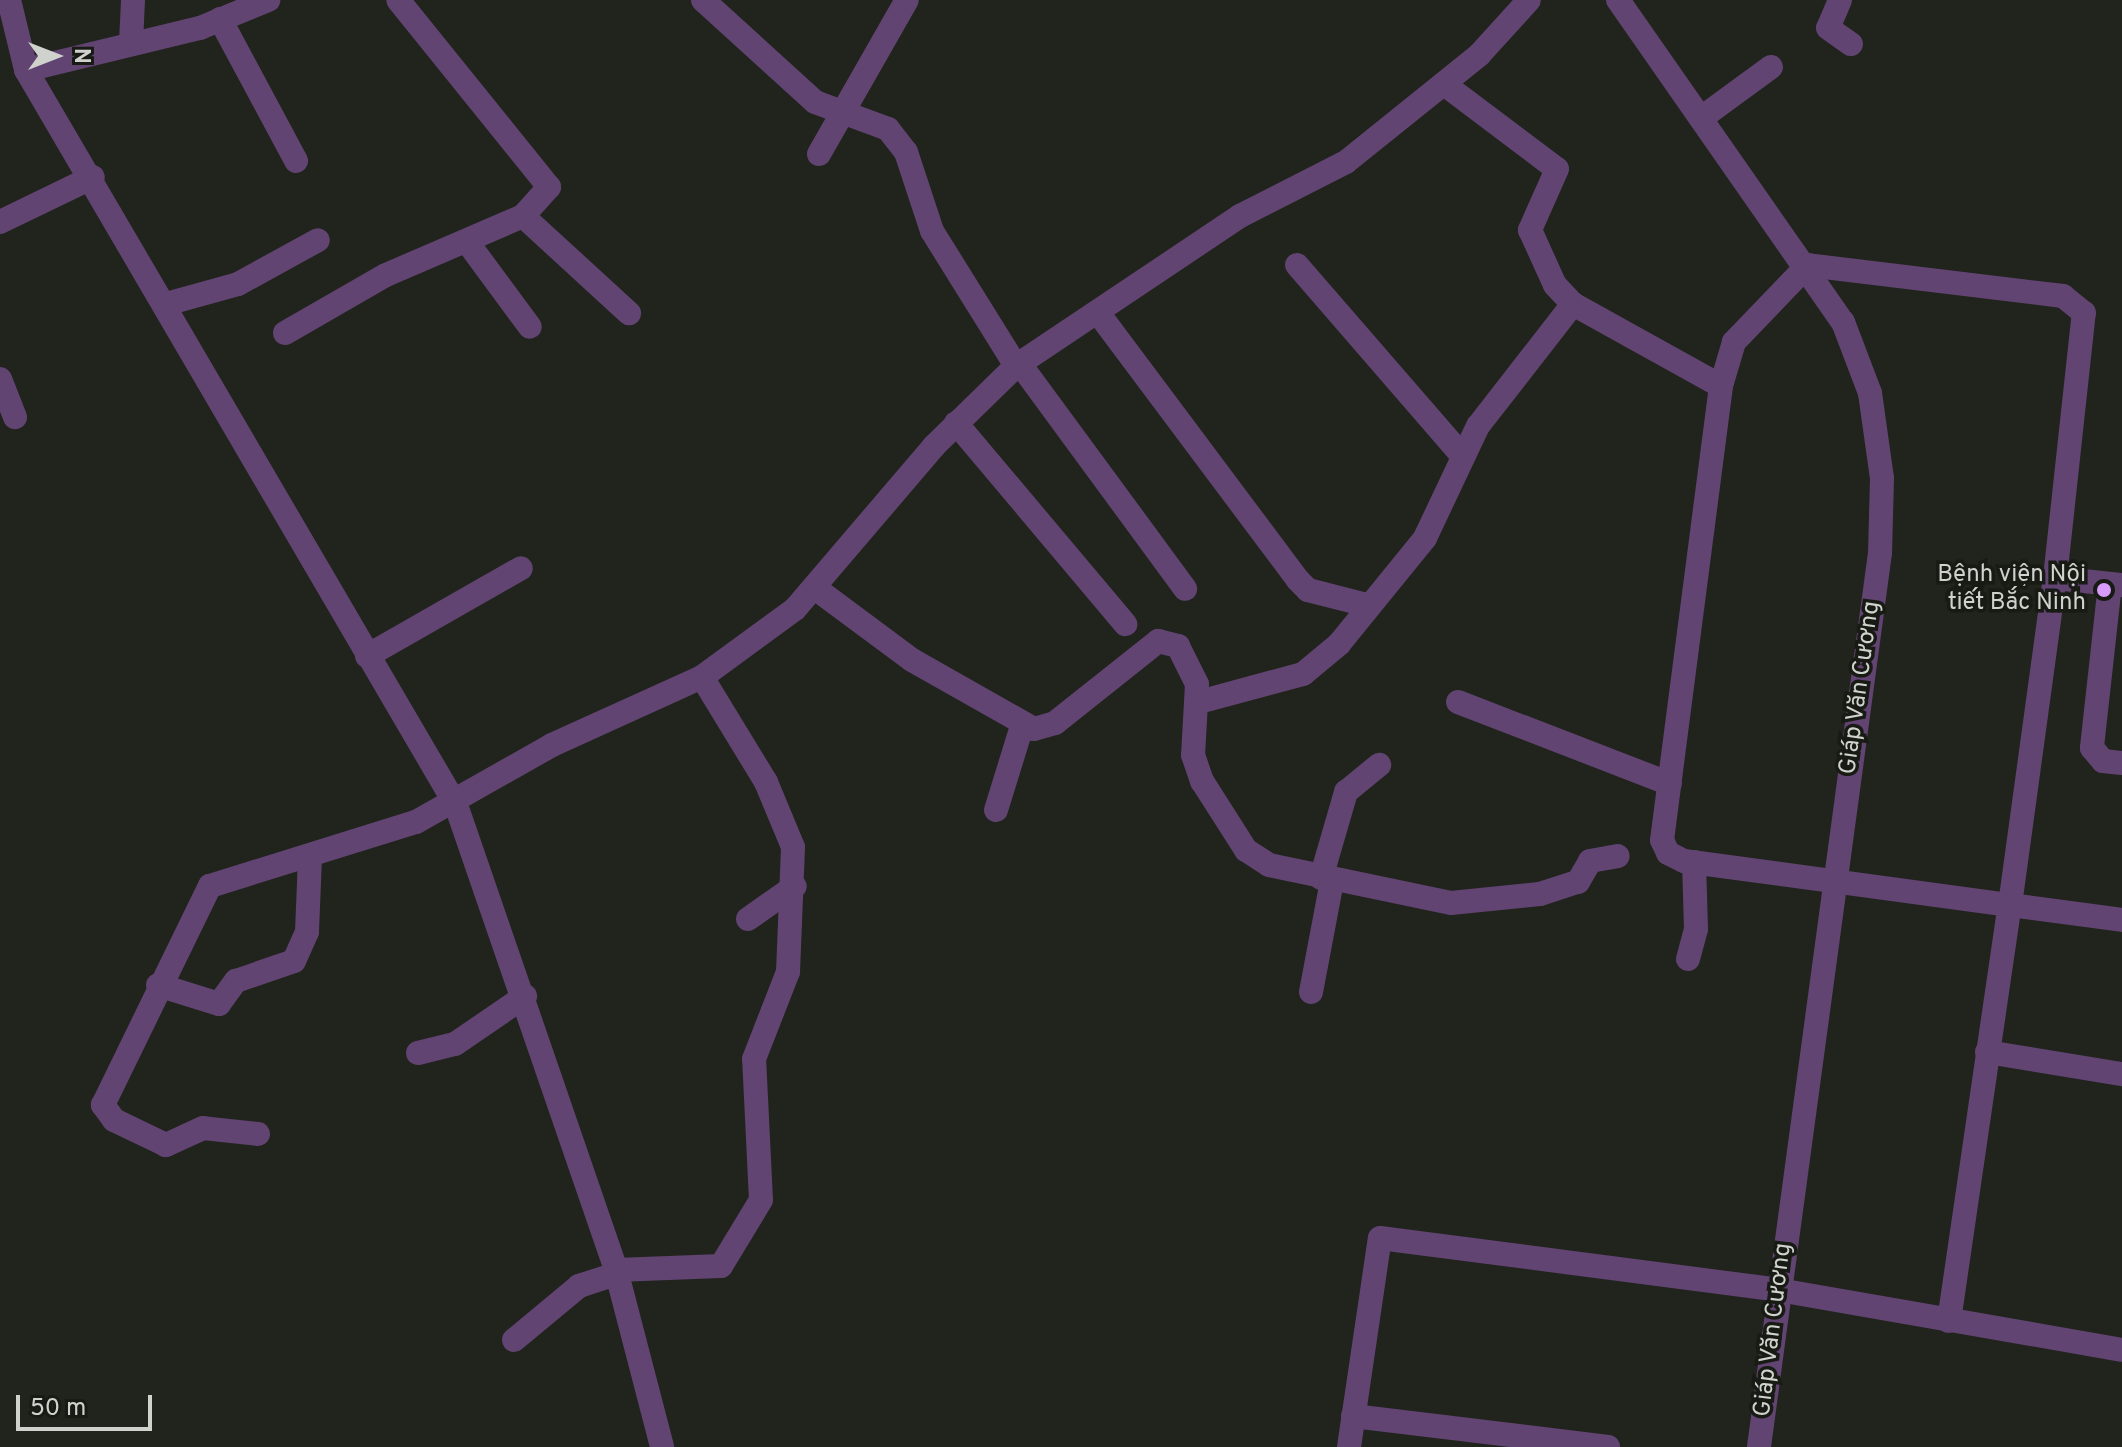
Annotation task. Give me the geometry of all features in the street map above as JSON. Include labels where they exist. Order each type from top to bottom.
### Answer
[{"type":"street","points":[[9,0],[26,70],[93,177],[367,656],[456,805],[525,996],[616,1272],[662,1447]]},
{"type":"street","points":[[131,43],[133,0]]},
{"type":"street","points":[[26,70],[220,19],[268,0]]},
{"type":"street","points":[[285,333],[386,275],[468,243],[523,216],[549,187],[545,174],[398,0]]},
{"type":"street","points":[[703,0],[783,77],[839,110],[888,129],[906,152],[932,231],[1018,365],[1185,589]]},
{"type":"street","points":[[819,154],[839,110],[907,0]]},
{"type":"street","points":[[258,1134],[203,1128],[172,1146],[107,1114],[108,1090],[210,886],[310,857],[456,805],[552,745],[702,677],[815,588],[956,423],[1018,365],[1099,314],[1240,216],[1315,183],[1444,84],[1529,0]]},
{"type":"street","name":"Giáp Văn Cương","points":[[1618,0],[1704,116],[1808,265],[1843,322],[1870,393],[1882,478],[1880,553],[1833,881],[1759,1447]]},
{"type":"street","points":[[1840,0],[1828,28],[1851,44]]},
{"type":"street","points":[[220,19],[296,161]]},
{"type":"street","points":[[1704,116],[1771,67]]},
{"type":"street","points":[[1444,84],[1557,169],[1530,230],[1538,258],[1573,304],[1721,386]]},
{"type":"street","points":[[0,222],[93,177]]},
{"type":"street","points":[[523,216],[629,313]]},
{"type":"street","points":[[166,304],[238,284],[318,240]]},
{"type":"street","points":[[468,243],[530,327]]},
{"type":"street","points":[[1297,265],[1461,454]]},
{"type":"street","points":[[1949,1321],[2010,905],[2086,330],[2078,303],[1808,265],[1734,342],[1721,386],[1662,840],[1668,853],[1694,862],[2010,905],[2122,920]]},
{"type":"street","points":[[1199,702],[1303,674],[1339,644],[1367,605],[1425,538],[1461,454],[1573,304]]},
{"type":"street","points":[[1099,314],[1298,580],[1308,590],[1367,605]]},
{"type":"street","points":[[0,379],[15,417]]},
{"type":"street","points":[[956,423],[1125,624]]},
{"type":"street","points":[[367,656],[521,568]]},
{"type":"street","points":[[2055,578],[2116,584],[2092,748],[2103,761],[2122,763]]},
{"type":"street","points":[[815,588],[912,660],[1023,723],[1045,730],[1167,640],[1192,667],[1199,702],[1193,755],[1221,817],[1269,865],[1451,903],[1526,898],[1578,882],[1590,861],[1618,856]]},
{"type":"street","points":[[514,1340],[579,1286],[616,1272],[721,1266],[752,1224],[764,1154],[754,1059],[788,972],[795,886],[782,813],[702,677]]},
{"type":"street","points":[[1458,702],[1670,784]]},
{"type":"street","points":[[996,810],[1023,723]]},
{"type":"street","points":[[1311,992],[1327,879],[1346,792],[1379,765]]},
{"type":"street","points":[[158,985],[219,1004],[236,981],[294,961],[307,932],[310,857]]},
{"type":"street","points":[[1688,959],[1696,929],[1694,862]]},
{"type":"street","points":[[748,919],[795,886]]},
{"type":"street","points":[[418,1053],[455,1044],[525,996]]},
{"type":"street","points":[[1987,1052],[2122,1074]]},
{"type":"street","points":[[1349,1447],[1380,1238],[1779,1290],[2122,1350]]},
{"type":"street","points":[[1353,1416],[1598,1446]]},
{"type":"place","name":"Bệnh viện Nội tiết Bắc Ninh","points":[[2104,590]]}]
